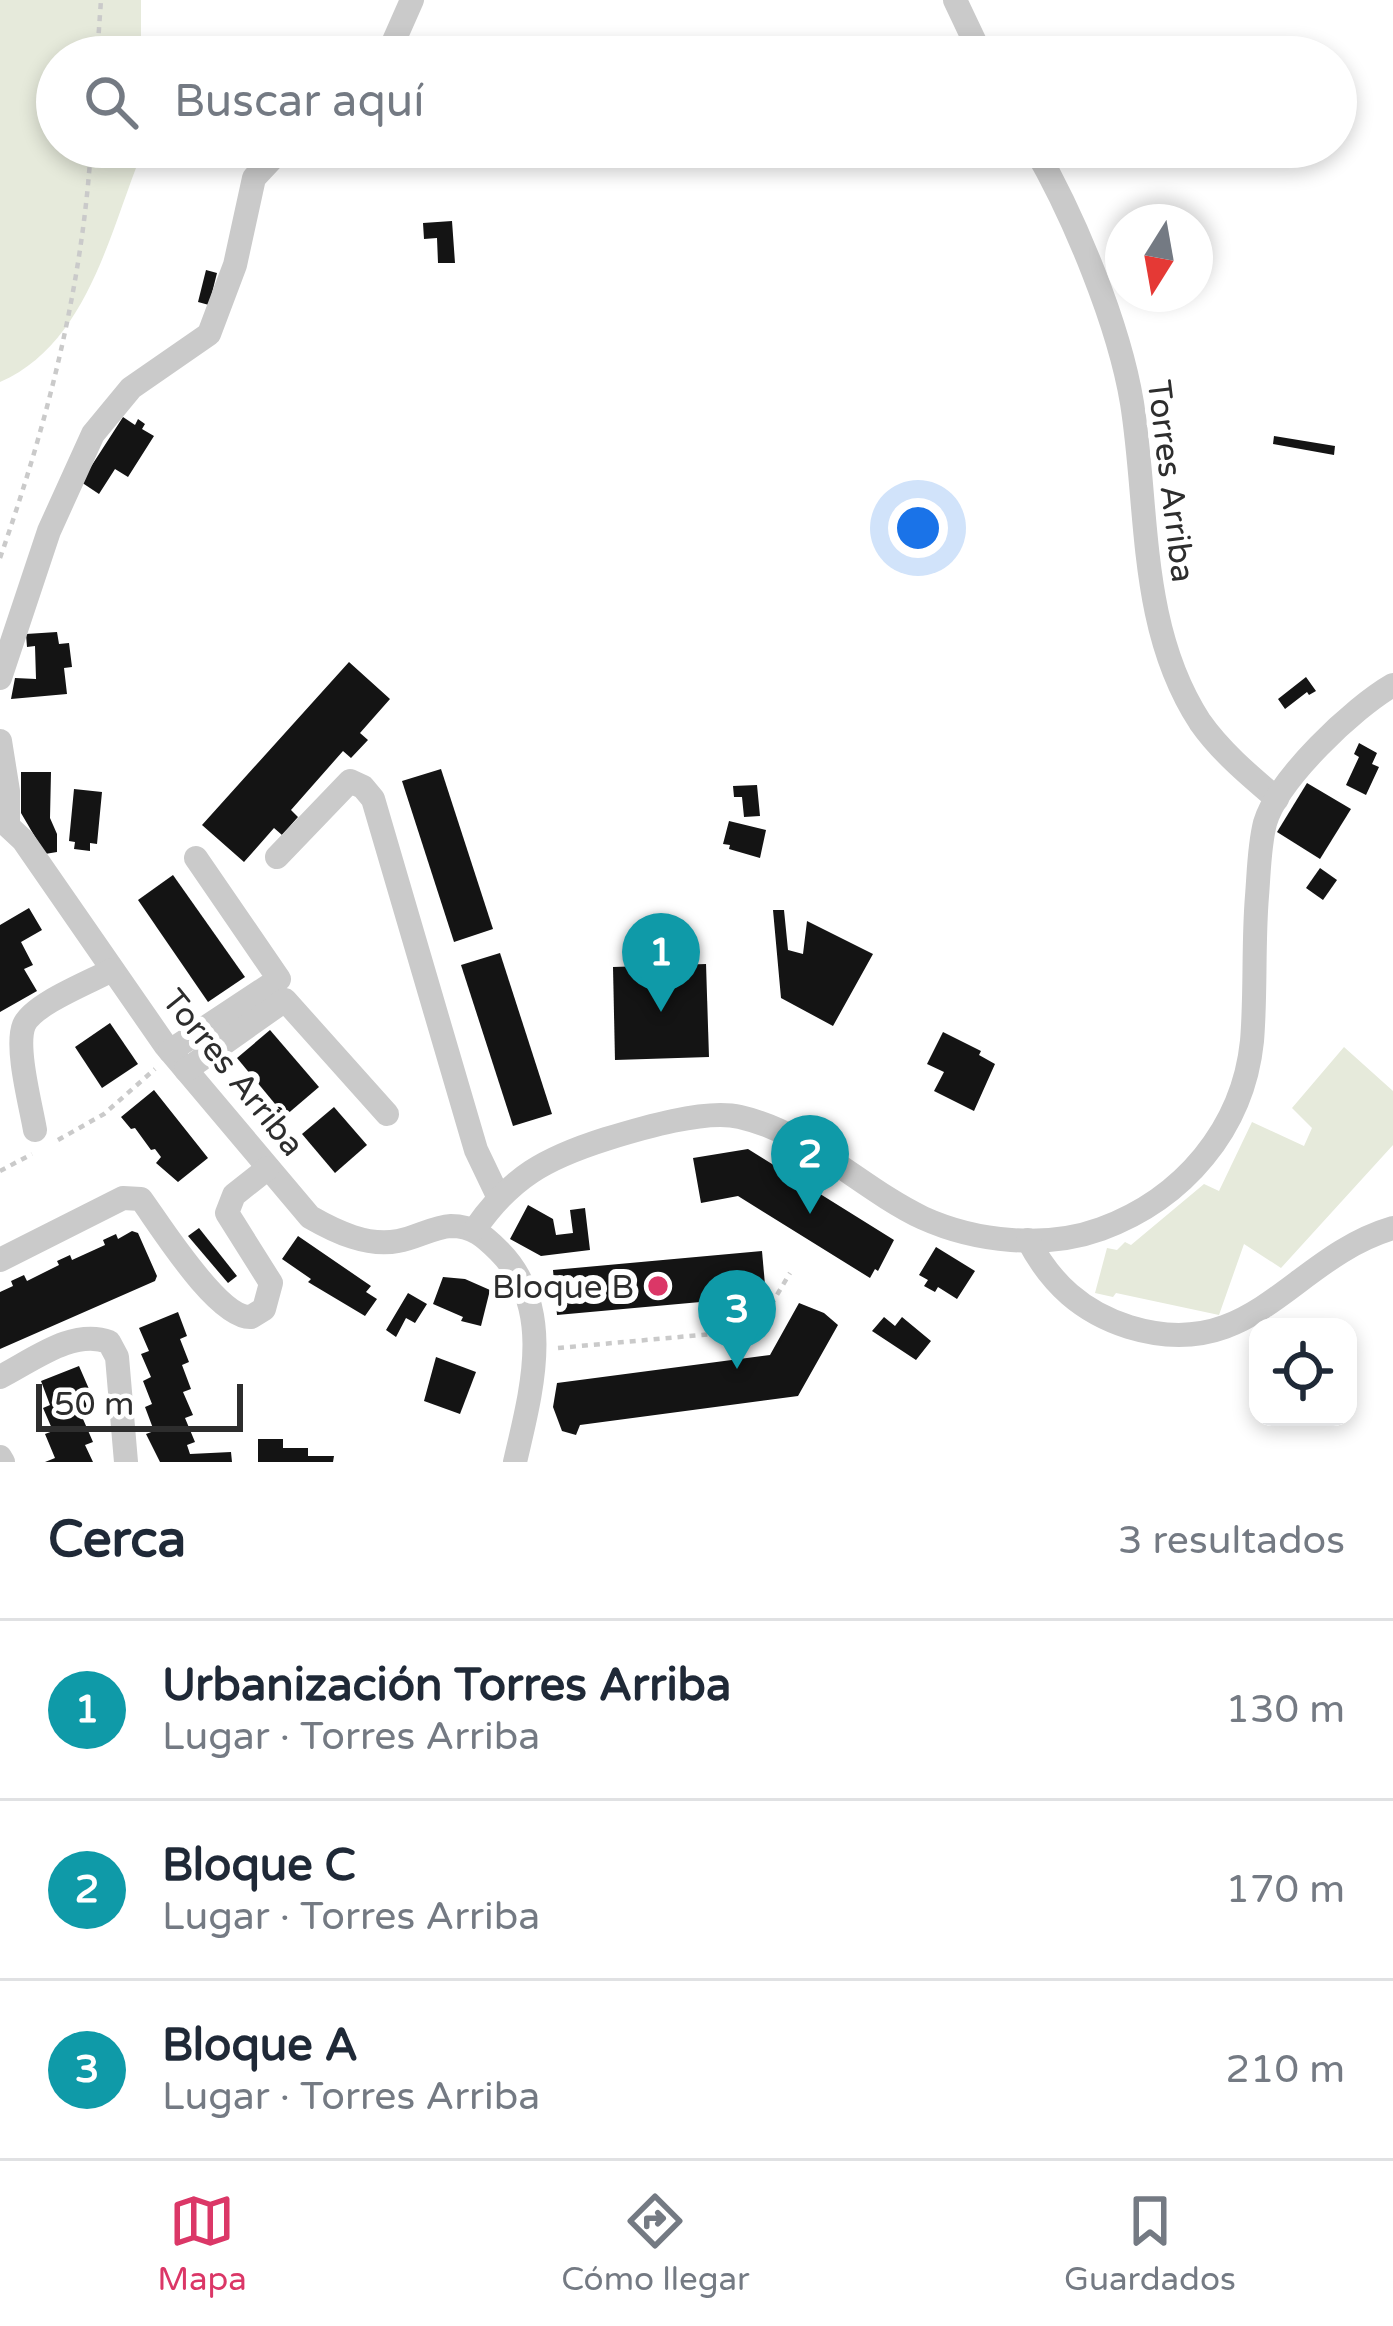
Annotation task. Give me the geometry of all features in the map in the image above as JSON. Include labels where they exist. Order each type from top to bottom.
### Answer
[{"type":"street","points":[[396,36],[412,0]]},
{"type":"street","points":[[955,0],[972,36]]},
{"type":"street","points":[[0,678],[49,531],[93,434],[131,388],[209,334],[235,265],[254,178],[263,168]]},
{"type":"street","name":"Torres Arriba","points":[[1044,168],[1079,240],[1122,362],[1132,404],[1150,580],[1161,633],[1200,721],[1277,800]]},
{"type":"street","points":[[515,1462],[531,1389],[536,1326],[521,1281],[503,1255],[475,1229],[498,1196],[531,1169],[577,1148],[710,1115],[739,1117],[795,1138],[924,1218],[994,1238],[1028,1240],[1061,1240],[1102,1229],[1184,1182],[1220,1138],[1247,1073],[1260,851],[1266,820],[1311,755],[1350,716],[1393,685]]},
{"type":"street","name":"Torres Arriba","points":[[0,741],[8,790],[4,833],[23,840],[176,1058],[310,1217],[342,1236],[394,1243],[448,1226],[475,1229]]},
{"type":"street","points":[[278,857],[350,781],[373,799],[476,1150],[498,1196]]},
{"type":"street","points":[[176,1058],[279,979],[196,858]]},
{"type":"street","points":[[42,1142],[21,1038],[25,1022],[36,1010],[112,970]]},
{"type":"street","points":[[176,1058],[285,1000],[387,1114]]},
{"type":"street","points":[[0,1260],[133,1196],[141,1199],[196,1274],[232,1313],[251,1317],[264,1309],[271,1283],[227,1213],[234,1196],[268,1168]]},
{"type":"street","points":[[1028,1240],[1044,1270],[1098,1317],[1157,1335],[1208,1335],[1254,1314],[1350,1246],[1393,1228]]},
{"type":"street","points":[[0,1377],[76,1339],[109,1342],[117,1358],[126,1462]]},
{"type":"path","points":[[98,36],[100,0]]},
{"type":"path","points":[[0,558],[39,446],[58,372],[76,286],[89,168]]},
{"type":"path","points":[[0,1171],[42,1142],[104,1114],[176,1058]]},
{"type":"path","points":[[534,1350],[756,1330],[790,1273]]},
{"type":"shaded area","points":[[0,0],[141,0],[141,36],[36,36],[36,168],[136,168],[105,252],[74,315],[29,365],[0,382]]},
{"type":"shaded area","points":[[1344,1047],[1393,1091],[1393,1145],[1281,1268],[1244,1244],[1219,1315],[1116,1293],[1113,1297],[1095,1293],[1107,1248],[1117,1250],[1125,1242],[1131,1245],[1204,1184],[1219,1191],[1252,1122],[1304,1146],[1312,1128],[1292,1108]]},
{"type":"building","points":[[452,221],[455,263],[438,263],[437,238],[424,239],[423,223]]},
{"type":"building","points":[[206,270],[217,273],[209,305],[198,302]]},
{"type":"building","points":[[123,417],[135,425],[138,419],[145,424],[142,429],[154,436],[128,477],[115,469],[99,494],[81,482]]},
{"type":"building","points":[[1274,436],[1335,446],[1334,455],[1273,444]]},
{"type":"building","points":[[57,632],[59,644],[69,643],[72,667],[64,668],[67,694],[11,699],[15,678],[36,679],[35,646],[27,647],[26,634]]},
{"type":"building","points":[[349,662],[390,699],[360,733],[368,740],[351,758],[343,751],[291,810],[298,817],[282,835],[274,828],[244,862],[202,825]]},
{"type":"building","points":[[1306,677],[1316,691],[1307,692],[1285,709],[1278,699]]},
{"type":"building","points":[[1359,743],[1377,753],[1372,764],[1379,767],[1366,795],[1346,785],[1359,757],[1354,754]]},
{"type":"building","points":[[441,769],[493,929],[454,942],[402,781]]},
{"type":"building","points":[[21,772],[51,772],[50,818],[57,834],[57,852],[45,854],[21,813]]},
{"type":"building","points":[[1307,783],[1351,809],[1320,859],[1277,832]]},
{"type":"building","points":[[757,785],[760,816],[744,817],[742,797],[734,797],[733,786]]},
{"type":"building","points":[[74,789],[102,792],[97,844],[90,843],[90,851],[74,849],[75,842],[69,841]]},
{"type":"building","points":[[729,821],[766,830],[760,858],[723,844]]},
{"type":"building","points":[[1320,868],[1337,880],[1323,900],[1306,888]]},
{"type":"building","points":[[173,875],[245,977],[208,1002],[138,900]]},
{"type":"building","points":[[29,908],[42,930],[21,942],[33,965],[24,969],[37,991],[0,1012],[0,925]]},
{"type":"building","points":[[773,910],[784,910],[788,950],[803,954],[807,921],[873,954],[833,1026],[781,998]]},
{"type":"building","points":[[500,953],[552,1114],[513,1126],[461,965]]},
{"type":"building","points":[[706,964],[709,1057],[615,1060],[613,967]]},
{"type":"building","points":[[110,1023],[138,1064],[102,1088],[75,1047]]},
{"type":"building","points":[[270,1030],[319,1087],[285,1116],[237,1058]]},
{"type":"building","points":[[943,1032],[981,1051],[979,1055],[995,1064],[974,1111],[934,1091],[944,1072],[927,1064]]},
{"type":"building","points":[[154,1090],[208,1158],[178,1182],[156,1163],[161,1157],[155,1149],[121,1117]]},
{"type":"building","points":[[334,1107],[367,1145],[335,1173],[302,1134]]},
{"type":"building","points":[[748,1149],[894,1240],[878,1271],[870,1278],[738,1196],[701,1203],[693,1158]]},
{"type":"building","points":[[528,1205],[553,1219],[556,1235],[573,1233],[570,1210],[585,1208],[590,1250],[541,1256],[510,1239]]},
{"type":"building","points":[[199,1228],[237,1276],[228,1283],[188,1236]]},
{"type":"building","points":[[138,1233],[155,1281],[0,1349],[0,1292],[13,1286],[11,1281],[24,1275],[27,1281],[59,1265],[57,1261],[70,1255],[72,1260],[105,1245],[103,1240]]},
{"type":"building","points":[[298,1236],[371,1286],[366,1292],[377,1299],[365,1316],[308,1282],[311,1279],[282,1259]]},
{"type":"building","points":[[936,1247],[975,1271],[957,1299],[938,1287],[935,1292],[924,1286],[928,1280],[919,1275]]},
{"type":"building","name":"Bloque B","points":[[762,1251],[766,1296],[557,1315],[553,1270]]},
{"type":"building","points":[[443,1277],[465,1279],[490,1290],[481,1326],[461,1321],[463,1317],[433,1304]]},
{"type":"building","points":[[408,1293],[427,1304],[415,1323],[406,1318],[396,1337],[386,1330]]},
{"type":"building","points":[[799,1303],[838,1325],[798,1396],[580,1425],[576,1435],[562,1431],[553,1407],[557,1383],[770,1355]]},
{"type":"building","points":[[178,1312],[187,1336],[180,1339],[189,1362],[182,1365],[191,1389],[183,1392],[193,1415],[185,1418],[195,1442],[187,1445],[190,1454],[231,1452],[232,1462],[160,1462],[146,1434],[154,1431],[145,1407],[152,1404],[143,1381],[151,1377],[141,1354],[149,1351],[139,1328]]},
{"type":"building","points":[[884,1317],[895,1326],[902,1317],[931,1341],[916,1360],[872,1331]]},
{"type":"building","points":[[436,1357],[476,1372],[460,1414],[424,1401]]},
{"type":"building","points":[[79,1366],[89,1389],[81,1392],[91,1415],[83,1419],[93,1442],[85,1445],[93,1462],[45,1462],[55,1458],[45,1434],[53,1431],[43,1408],[50,1405],[41,1381]]},
{"type":"building","points":[[258,1439],[283,1439],[283,1448],[308,1448],[308,1456],[334,1456],[333,1462],[258,1462]]},
{"type":"place","name":"Urbanización Torres Arriba","points":[[661,1012]]},
{"type":"place","name":"Bloque C","points":[[810,1214]]},
{"type":"place","name":"Bloque B","points":[[658,1286]]},
{"type":"place","name":"Bloque A","points":[[737,1369]]}]
